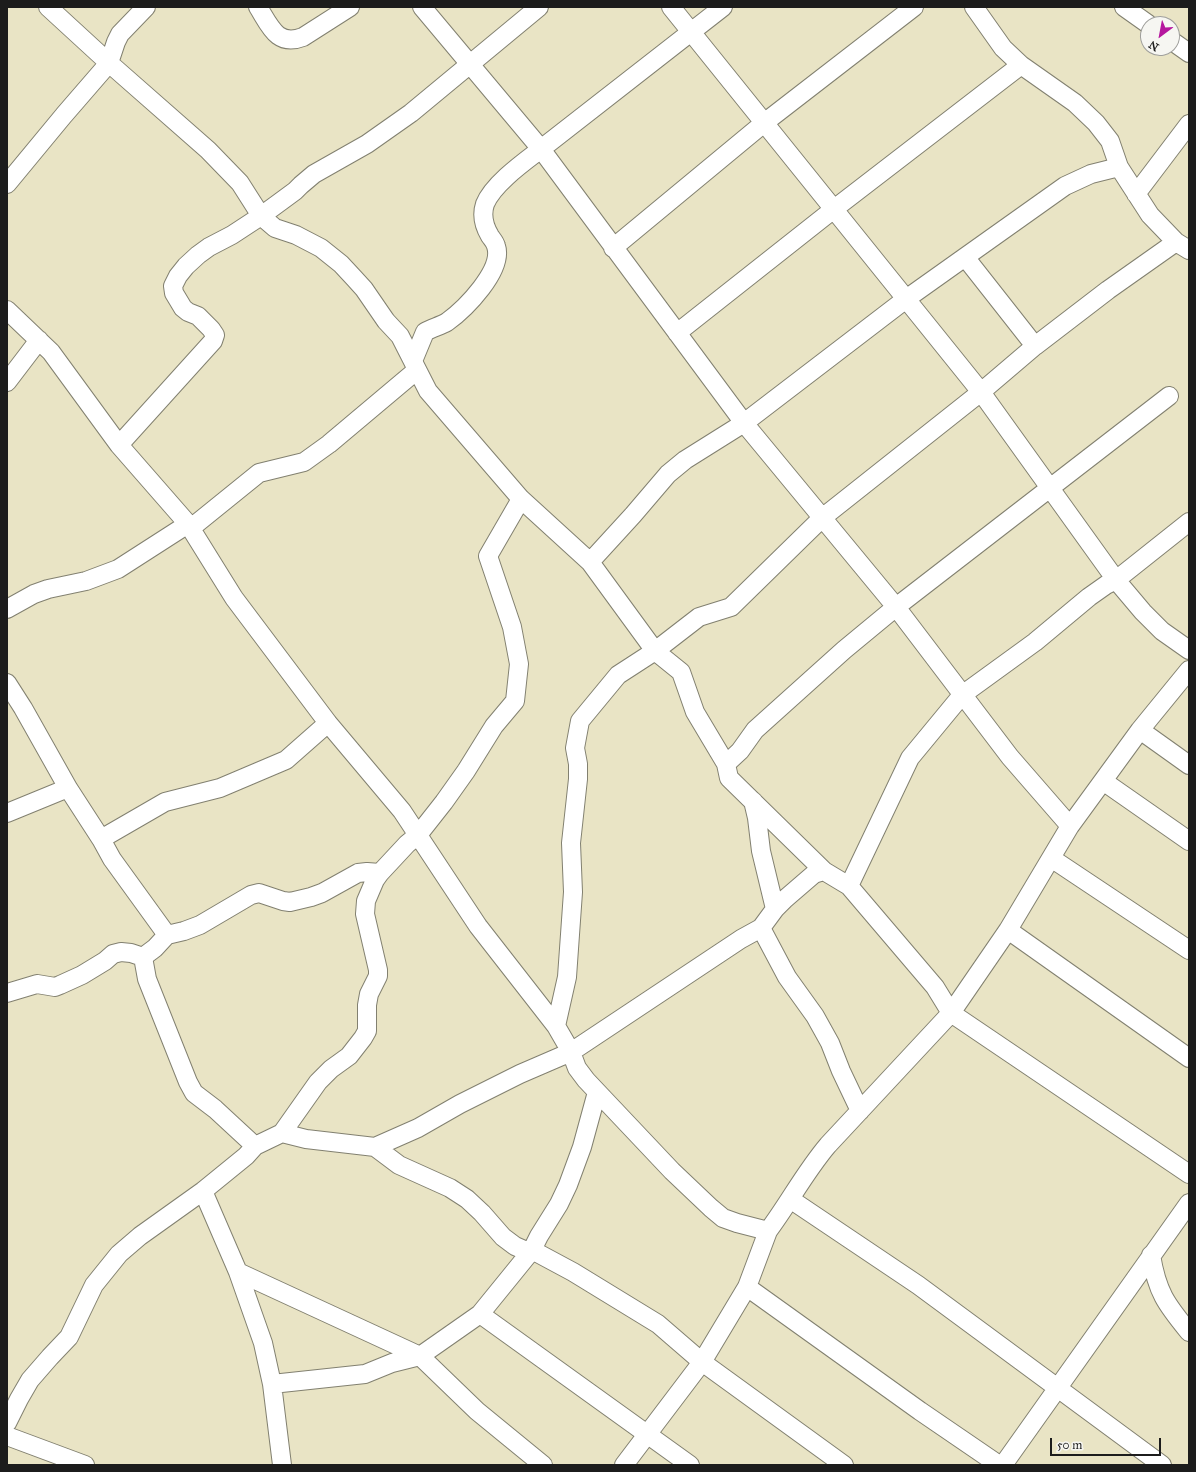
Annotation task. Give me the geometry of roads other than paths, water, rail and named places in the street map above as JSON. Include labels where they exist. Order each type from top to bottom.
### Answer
[{"type":"street","points":[[48,7],[208,150],[240,184],[261,216],[275,228],[296,235],[321,248],[341,264],[364,289],[375,307],[400,336],[428,390],[521,499],[590,562],[655,651],[682,672],[695,712],[726,764],[730,778],[824,871],[848,886],[935,987],[951,1013],[1189,1174]]},
{"type":"street","points":[[7,184],[109,63],[120,34],[146,7]]},
{"type":"street","points":[[258,7],[275,33],[281,38],[289,41],[303,37],[350,7]]},
{"type":"street","points":[[422,7],[541,149],[744,423],[896,607],[1010,757],[1070,826]]},
{"type":"street","points":[[120,445],[213,341],[215,335],[211,329],[198,316],[188,312],[178,301],[174,293],[174,286],[178,276],[186,266],[198,255],[261,216],[295,191],[301,184],[314,174],[367,144],[394,125],[470,65],[539,7]]},
{"type":"street","points":[[670,7],[981,392],[1116,580],[1143,612],[1162,631],[1189,650]]},
{"type":"street","points":[[7,609],[34,594],[48,589],[86,581],[118,569],[189,526],[260,473],[304,462],[329,444],[415,366],[425,332],[446,323],[466,305],[492,272],[498,255],[496,245],[485,228],[483,216],[485,204],[491,194],[541,149],[723,7]]},
{"type":"street","points":[[613,248],[764,123],[914,7]]},
{"type":"street","points":[[556,1026],[566,977],[573,892],[571,843],[578,779],[578,764],[575,748],[580,721],[618,675],[655,651],[698,617],[731,607],[822,518],[981,392],[1035,346],[1108,290],[1183,246],[1150,216],[1119,167],[1110,141],[1096,123],[1075,102],[1021,65],[1003,48],[974,7]]},
{"type":"street","points":[[1124,7],[1140,18]]},
{"type":"street","points":[[1180,47],[1189,53]]},
{"type":"street","points":[[677,334],[834,209],[1021,65]]},
{"type":"street","points":[[1136,194],[1189,124]]},
{"type":"street","points":[[590,562],[668,474],[698,452],[744,423],[906,299],[1065,186],[1091,174],[1119,167]]},
{"type":"street","points":[[965,257],[1035,346]]},
{"type":"street","points":[[7,310],[51,352],[120,445],[189,526],[234,598],[328,723],[402,811],[478,926],[556,1026],[577,1068],[597,1092],[672,1171],[711,1208],[723,1218],[737,1224],[768,1231]]},
{"type":"street","points":[[7,382],[39,340]]},
{"type":"street","points":[[726,764],[740,751],[755,730],[844,650],[896,607],[1169,396]]},
{"type":"street","points":[[7,1423],[30,1380],[69,1337],[94,1285],[106,1268],[119,1254],[140,1236],[203,1191],[246,1156],[255,1146],[282,1133],[318,1082],[349,1056],[367,1031],[367,1005],[369,994],[378,976],[378,970],[365,914],[369,891],[380,873],[407,844],[418,835],[466,771],[494,726],[515,701],[519,664],[512,627],[488,556],[521,499]]},
{"type":"street","points":[[848,886],[910,758],[962,695],[1035,642],[1089,597],[1116,580],[1189,522]]},
{"type":"street","points":[[624,1465],[702,1362],[746,1286],[768,1231],[780,1215],[814,1161],[951,1013],[1008,930],[1070,826],[1140,730],[1189,670]]},
{"type":"street","points":[[7,683],[23,708],[68,788],[112,859],[167,935]]},
{"type":"street","points":[[101,839],[164,802],[220,788],[286,760],[328,723]]},
{"type":"street","points":[[1140,730],[1189,765]]},
{"type":"street","points":[[1103,781],[1189,841]]},
{"type":"street","points":[[7,813],[68,788]]},
{"type":"street","points":[[753,801],[757,818],[761,851],[775,908]]},
{"type":"street","points":[[1051,858],[1189,950]]},
{"type":"street","points":[[375,1147],[418,1128],[520,1074],[570,1052],[761,928],[775,908],[814,874],[824,871]]},
{"type":"street","points":[[7,993],[29,985],[37,984],[55,987],[71,982],[105,961],[113,954],[121,952],[143,957],[155,948],[167,935],[200,925],[250,895],[259,893],[290,902],[316,895],[358,873],[380,873]]},
{"type":"street","points":[[761,928],[786,977],[815,1016],[830,1043],[840,1071],[860,1111]]},
{"type":"street","points":[[1008,930],[1189,1058]]},
{"type":"street","points":[[143,957],[147,979],[188,1082],[194,1093],[215,1109],[255,1146]]},
{"type":"street","points":[[272,1384],[365,1374],[392,1363],[420,1356],[480,1314],[532,1250],[559,1204],[568,1185],[582,1147],[597,1092]]},
{"type":"street","points":[[282,1133],[306,1139],[375,1147],[399,1165],[450,1188],[467,1199],[482,1213],[503,1237],[515,1246],[524,1250],[532,1250],[573,1272],[658,1324],[702,1362],[844,1465]]},
{"type":"street","points":[[203,1191],[238,1272],[263,1343],[272,1384],[282,1465]]},
{"type":"street","points":[[790,1199],[918,1285],[1162,1465]]},
{"type":"street","points":[[1002,1465],[1189,1203]]},
{"type":"street","points":[[1152,1255],[1154,1272],[1162,1294],[1173,1312],[1189,1332]]},
{"type":"street","points":[[238,1272],[420,1356],[477,1411],[542,1465]]},
{"type":"street","points":[[746,1286],[920,1411],[999,1465]]},
{"type":"street","points":[[480,1314],[690,1465]]},
{"type":"street","points":[[7,1436],[85,1465]]}]
